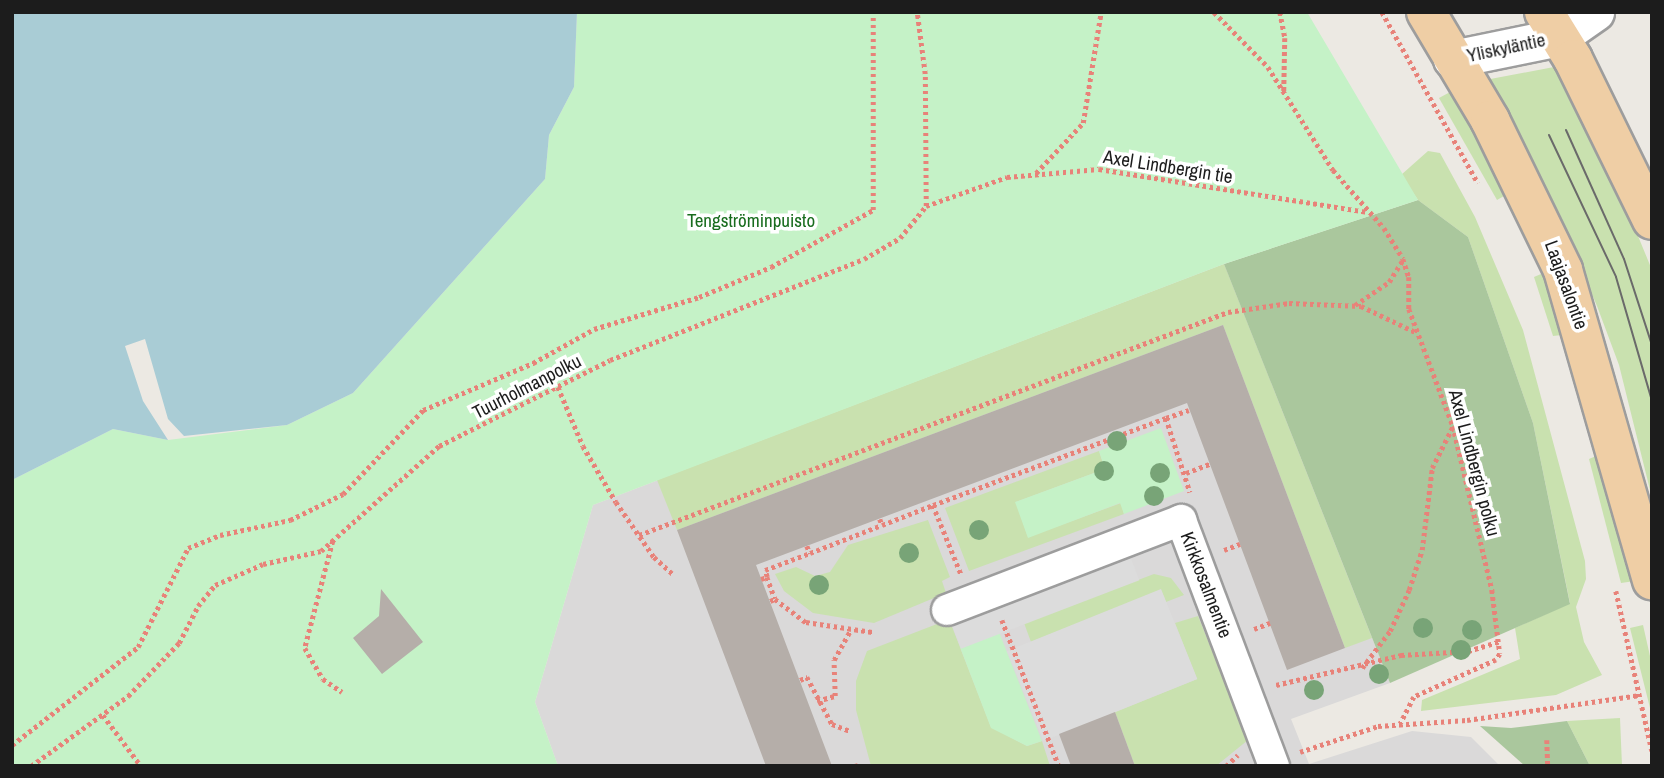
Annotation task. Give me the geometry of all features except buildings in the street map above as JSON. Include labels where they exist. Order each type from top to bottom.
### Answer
[{"type":"main road","name":"Laajasalontie","points":[[1426,12],[1524,186],[1563,270],[1652,581]]},
{"type":"main road","points":[[1552,24],[1652,219]]},
{"type":"street","name":"Yliskyläntie","points":[[1452,59],[1595,12]]},
{"type":"street","name":"Kirkkosalmentie","points":[[970,601],[1181,520],[1273,764]]},
{"type":"path","points":[[12,745],[138,647],[188,548],[220,535],[290,520],[343,494],[423,410],[533,363],[594,329],[699,297],[771,267],[873,210],[873,12]]},
{"type":"path","points":[[917,12],[928,122],[926,206]]},
{"type":"path","points":[[1035,174],[1083,122],[1101,12]]},
{"type":"path","name":"Axel Lindbergin polku","points":[[1214,12],[1268,67],[1333,170],[1403,259],[1409,276],[1409,309],[1453,426],[1501,641]]},
{"type":"path","points":[[1280,12],[1285,37],[1284,94]]},
{"type":"path","points":[[1382,12],[1480,186]]},
{"type":"path","name":"Axel Lindbergin tie","points":[[926,206],[1007,177],[1099,169],[1367,212]]},
{"type":"path","name":"Tuurholmanpolku","points":[[30,766],[128,696],[179,643],[198,606],[215,585],[263,564],[321,551],[439,446],[610,360],[864,259],[900,238],[926,206]]},
{"type":"path","points":[[1355,305],[1389,282],[1403,259]]},
{"type":"path","points":[[639,535],[1228,312],[1289,303],[1355,305],[1418,334]]},
{"type":"path","points":[[558,387],[583,446],[639,535],[674,575]]},
{"type":"path","points":[[872,632],[850,631],[806,622],[773,600],[764,578],[765,570],[881,522],[933,505],[964,490],[1136,426],[1189,410]]},
{"type":"path","points":[[1166,418],[1192,488],[1181,520]]},
{"type":"path","points":[[1362,668],[1390,631],[1409,590],[1422,550],[1432,468],[1453,426]]},
{"type":"path","points":[[1186,473],[1210,464]]},
{"type":"path","points":[[933,505],[970,601],[1059,766]]},
{"type":"path","points":[[333,540],[305,648],[323,679],[342,692]]},
{"type":"path","points":[[1219,552],[1240,544]]},
{"type":"path","points":[[807,546],[810,553]]},
{"type":"path","points":[[1614,582],[1652,751]]},
{"type":"path","points":[[1249,631],[1270,623]]},
{"type":"path","points":[[817,701],[835,696],[834,660],[850,631]]},
{"type":"path","points":[[1269,686],[1362,668],[1401,655],[1468,651],[1501,641]]},
{"type":"path","points":[[1400,724],[1413,697],[1496,660],[1501,641]]},
{"type":"path","points":[[800,680],[807,677],[817,701],[832,724],[850,731]]},
{"type":"path","points":[[1273,764],[1378,726],[1467,720],[1640,695]]},
{"type":"path","points":[[103,715],[141,766]]},
{"type":"path","points":[[1547,740],[1548,766]]},
{"type":"shaded area","points":[[1224,264],[1390,683],[1291,719],[1309,764],[1412,731],[1471,737],[1500,766],[558,766],[535,702],[593,505]]},
{"type":"shaded area","points":[[1130,556],[1139,580],[961,649],[952,624]]},
{"type":"shaded area","points":[[1161,589],[1197,679],[1043,741],[1007,651]]},
{"type":"green space","name":"Tengströminpuisto","points":[[577,12],[1307,12],[1418,200],[1224,264],[593,505],[535,702],[558,766],[12,766],[12,480],[113,429],[168,440],[287,425],[353,393],[545,179],[549,135],[574,87]]},
{"type":"green space","points":[[1554,67],[1617,185],[1652,270],[1652,498],[1619,365],[1597,306],[1550,196],[1485,80]]},
{"type":"green space","points":[[1452,91],[1501,179],[1504,196],[1497,200],[1439,98]]},
{"type":"green space","points":[[1428,151],[1440,153],[1475,217],[1523,330],[1585,561],[1586,579],[1576,607],[1584,642],[1602,675],[1556,695],[1421,711],[1422,700],[1520,659],[1515,628],[1570,603],[1533,423],[1468,237],[1418,200],[1401,175]]},
{"type":"green space","points":[[1418,200],[1468,237],[1533,423],[1570,604],[1390,683],[1224,264]]},
{"type":"green space","points":[[1224,264],[1372,638],[1345,648],[1223,325],[677,530],[657,480]]},
{"type":"green space","points":[[1541,274],[1551,285],[1562,335],[1553,336],[1534,277]]},
{"type":"green space","points":[[1161,428],[1184,491],[1124,514],[1120,503],[1028,538],[1015,502],[1105,469],[1099,451]]},
{"type":"green space","points":[[1099,451],[1105,469],[1016,502],[1028,537],[1121,503],[1124,514],[969,571],[945,508]]},
{"type":"green space","points":[[1596,456],[1635,581],[1621,583],[1589,459]]},
{"type":"green space","points":[[928,520],[950,577],[942,581],[946,593],[874,623],[813,613],[784,591],[775,574],[796,567],[815,576],[830,572],[848,545]]},
{"type":"green space","points":[[1154,574],[1171,578],[1184,595],[1166,602],[1161,590],[1031,642],[1024,623]]},
{"type":"green space","points":[[1198,616],[1248,740],[1216,766],[1135,766],[1115,712],[1197,679],[1175,623]]},
{"type":"green space","points":[[937,624],[951,624],[991,727],[1027,746],[1042,741],[1050,766],[871,766],[856,710],[856,681],[867,651]]},
{"type":"green space","points":[[1643,625],[1652,665],[1652,716],[1630,628]]},
{"type":"green space","points":[[999,632],[1042,741],[1027,746],[991,728],[960,647]]},
{"type":"green space","points":[[1620,718],[1622,766],[1590,766],[1567,721]]},
{"type":"green space","points":[[1567,721],[1590,766],[1525,766],[1480,726],[1511,728]]},
{"type":"water","points":[[12,12],[577,12],[574,87],[549,135],[545,179],[353,393],[287,425],[184,436],[168,419],[145,339],[125,346],[143,401],[168,440],[113,429],[12,480]]},
{"type":"tram line","points":[[1566,130],[1624,259],[1652,345]]},
{"type":"tram line","points":[[1549,135],[1616,277],[1652,401]]}]
